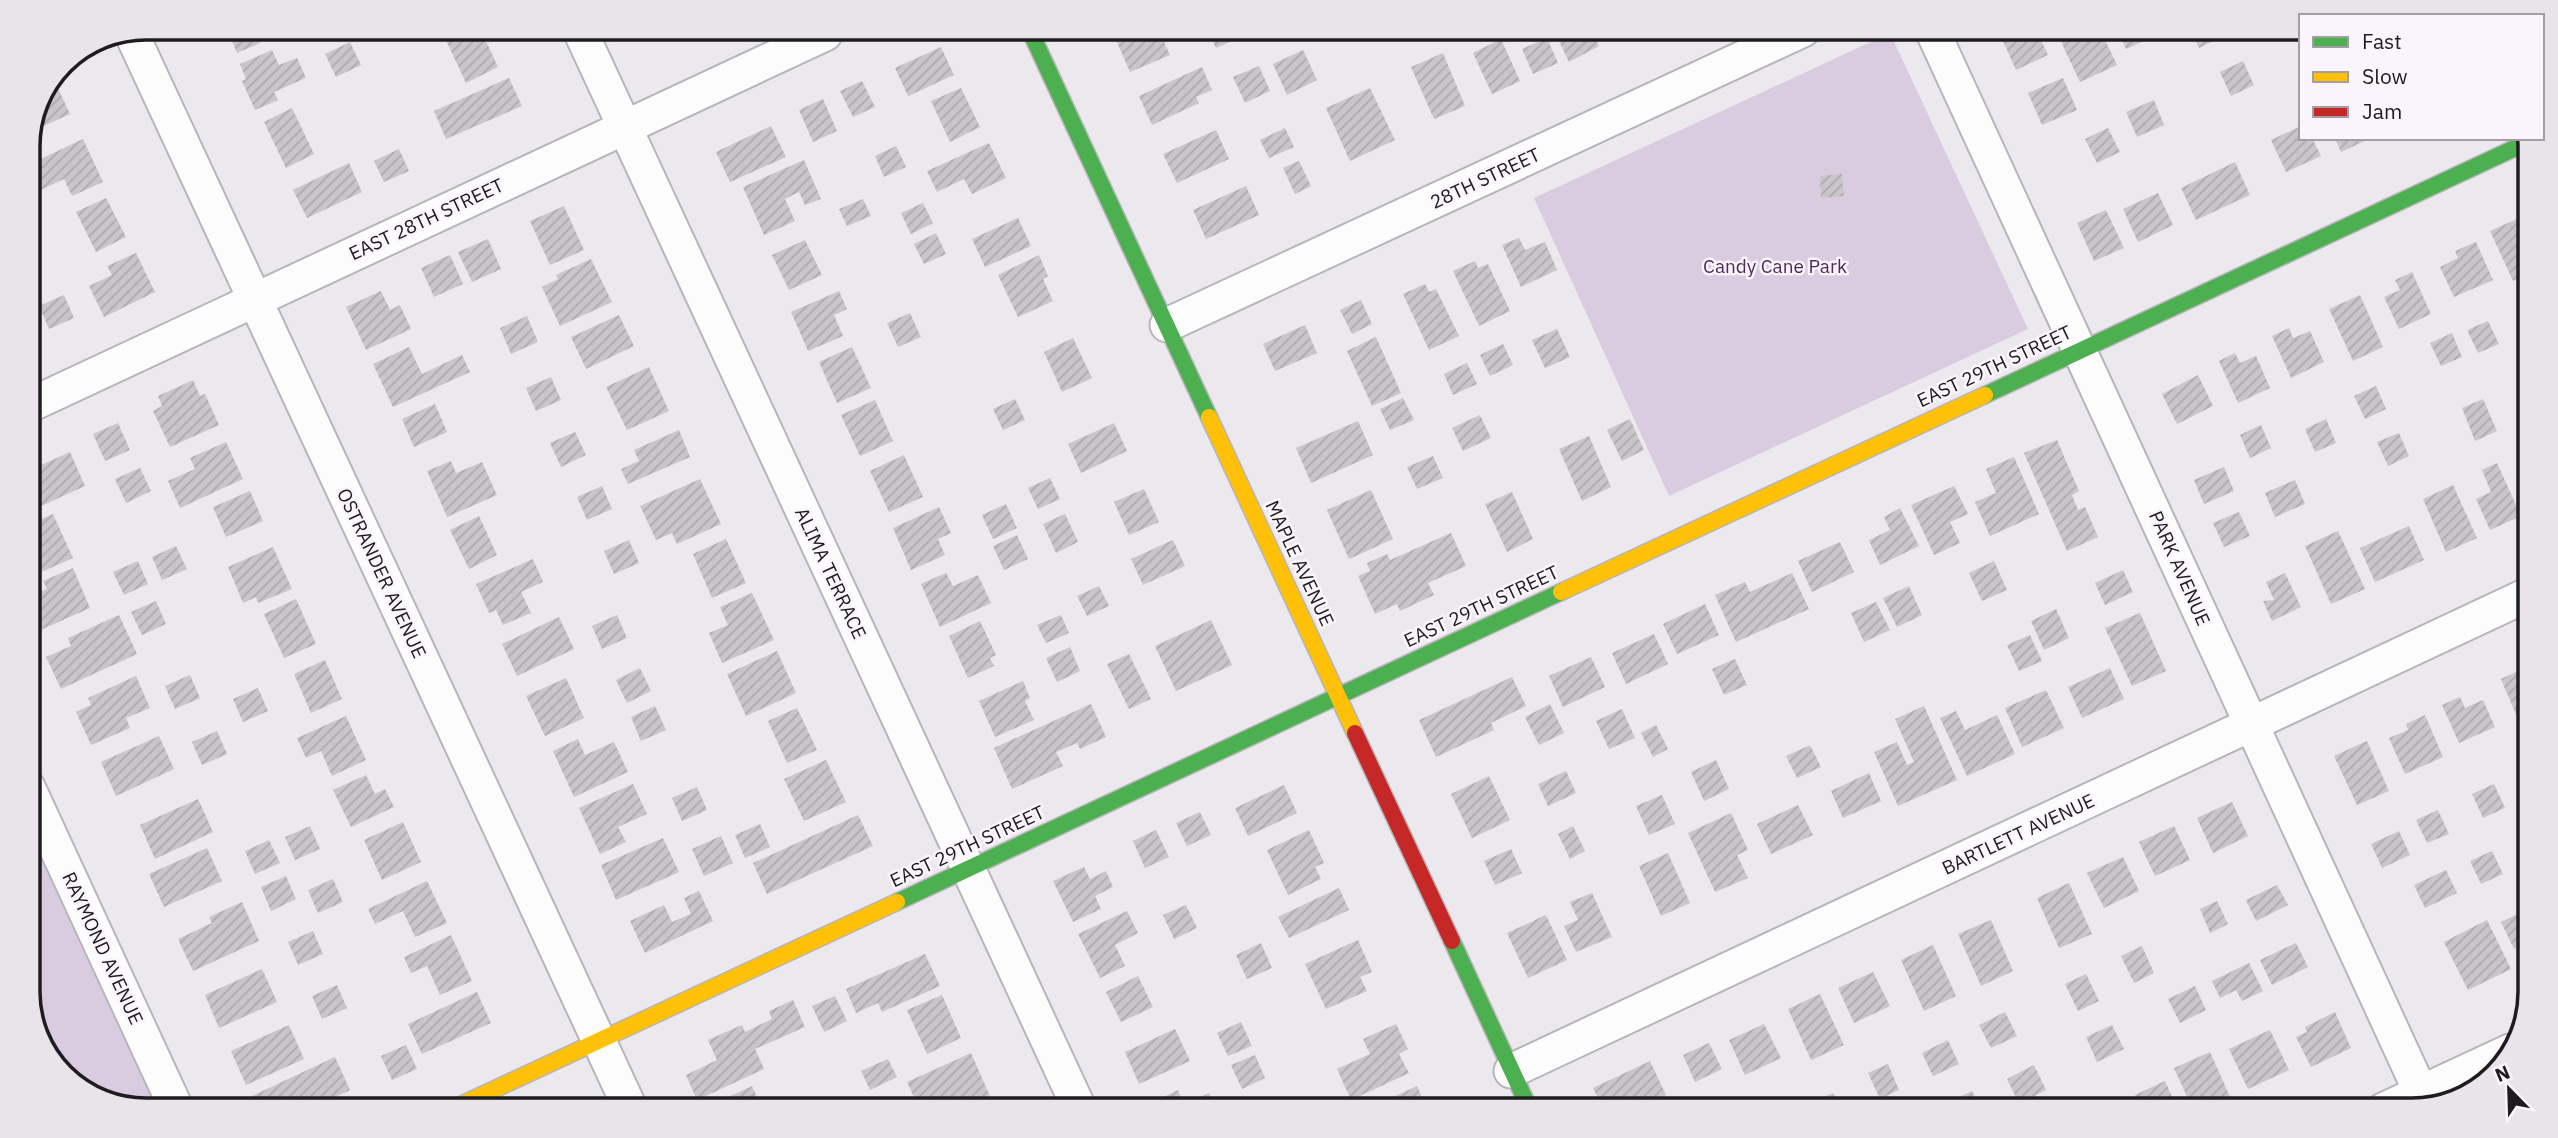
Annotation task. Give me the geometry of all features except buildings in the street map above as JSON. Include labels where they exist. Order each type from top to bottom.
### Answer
[{"type":"street","name":"ALIMA TERRACE","points":[[584,40],[1074,1098]]},
{"type":"street","name":"EAST 28TH STREET","points":[[40,400],[254,298],[812,40]]},
{"type":"street","name":"MAPLE AVENUE","points":[[1034,40],[1524,1098]]},
{"type":"street","name":"28TH STREET","points":[[1167,325],[1781,40]]},
{"type":"street","name":"PARK AVENUE","points":[[1937,40],[2423,1097]]},
{"type":"street","name":"OSTRANDER AVENUE","points":[[135,41],[626,1098]]},
{"type":"street","name":"EAST 29TH STREET","points":[[476,1098],[2518,147]]},
{"type":"street","name":"BARTLETT AVENUE","points":[[1511,1071],[2518,599]]},
{"type":"street","name":"RAYMOND AVENUE","points":[[40,813],[171,1098]]},
{"type":"street","points":[[2429,1096],[2492,1061]]},
{"type":"green space","name":"Candy Cane Park","points":[[1875,40],[1893,40],[2028,329],[1669,496],[1534,198]]},
{"type":"green space","points":[[40,857],[151,1098],[125,1096],[93,1084],[71,1067],[54,1045],[42,1013],[40,999]]},
{"type":"traffic: fast","points":[[1034,40],[1209,417]]},
{"type":"traffic: fast","points":[[1985,395],[2518,147]]},
{"type":"traffic: fast","points":[[897,902],[1561,592]]},
{"type":"traffic: fast","points":[[1452,941],[1524,1098]]},
{"type":"traffic: slow","points":[[1561,592],[1985,395]]},
{"type":"traffic: slow","points":[[1209,417],[1355,733]]},
{"type":"traffic: slow","points":[[476,1098],[897,902]]},
{"type":"traffic: jam","points":[[1355,733],[1452,941]]}]
